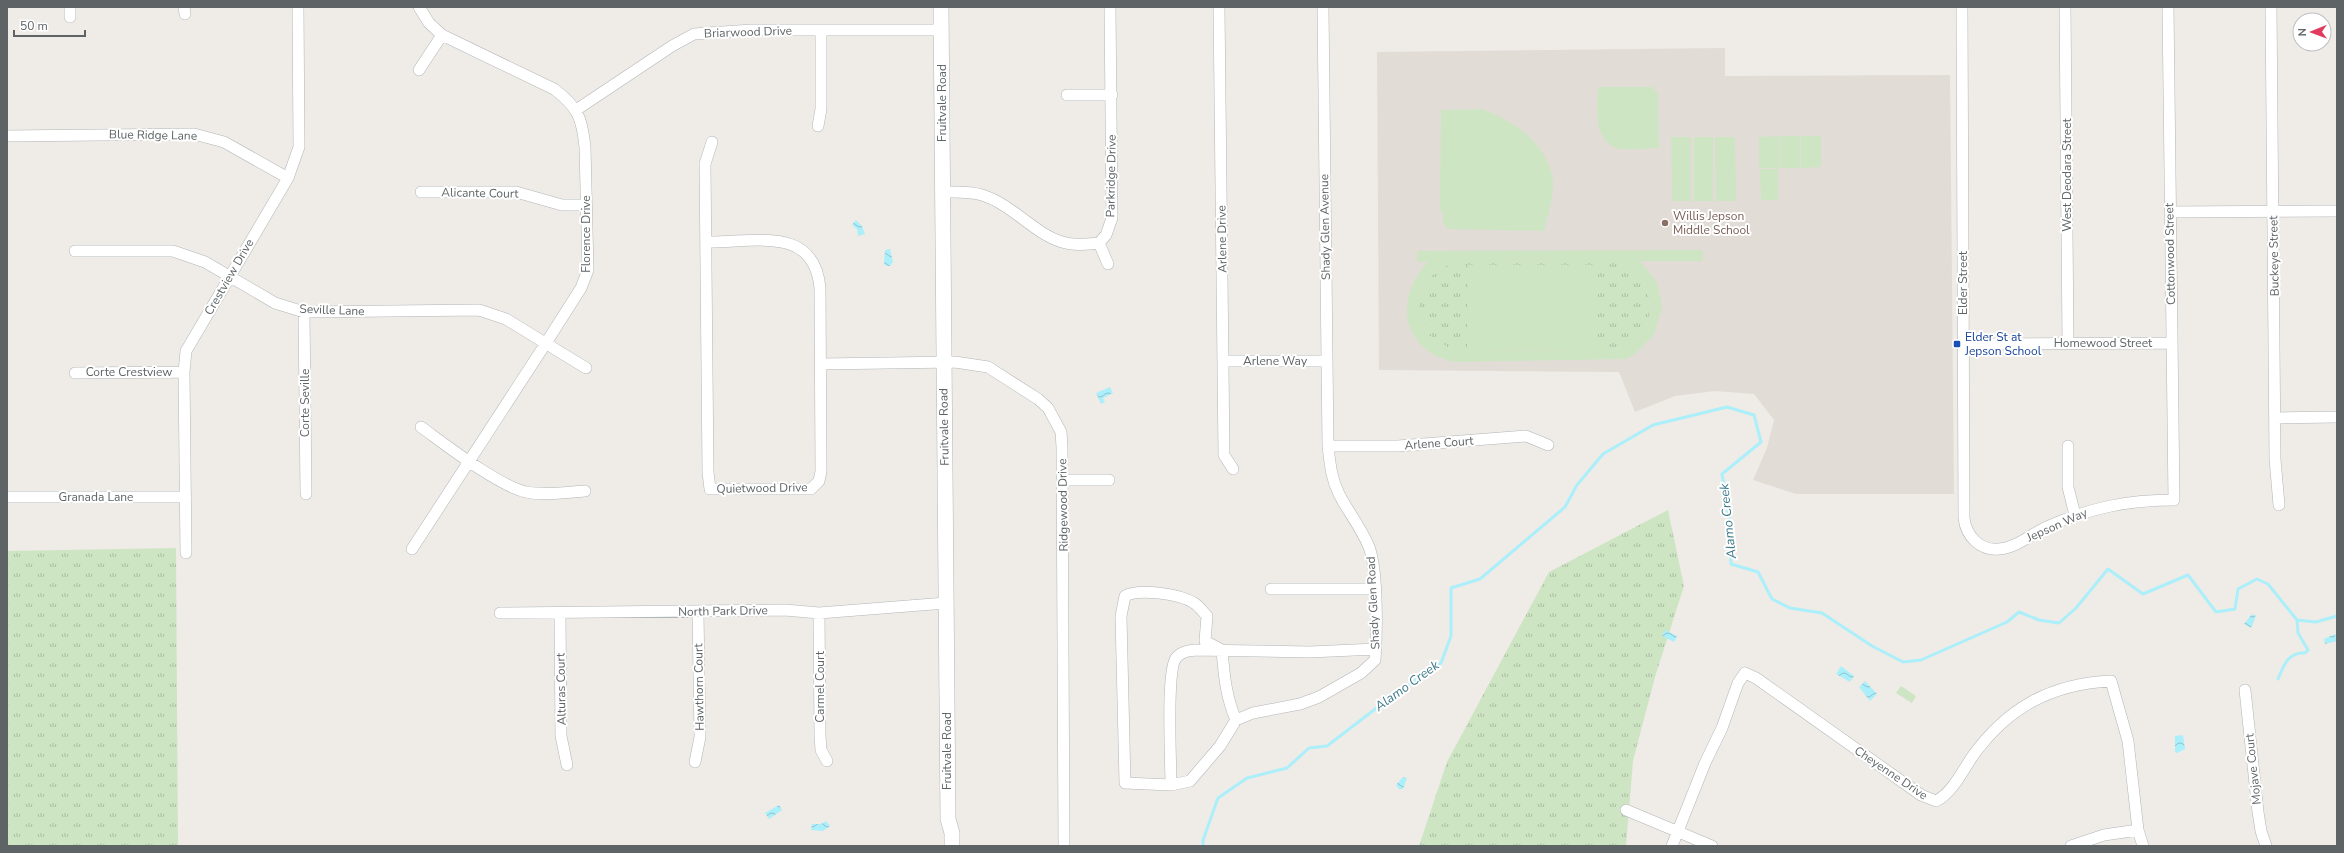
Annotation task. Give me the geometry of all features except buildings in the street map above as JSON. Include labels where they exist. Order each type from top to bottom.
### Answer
[{"type":"street","name":"Crestview Drive","points":[[186,553],[184,372],[186,350],[229,275],[288,178],[298,147],[298,7]]},
{"type":"street","name":"Florence Drive","points":[[412,549],[546,343],[586,278],[588,270],[586,147],[583,128],[576,110],[568,100],[554,89],[442,35],[429,23],[420,7]]},
{"type":"street","name":"Fruitvale Road","points":[[941,7],[948,819],[952,833],[952,846]]},
{"type":"street","name":"Parkridge Drive","points":[[1099,244],[1106,235],[1112,218],[1110,7]]},
{"type":"street","name":"Arlene Drive","points":[[1219,7],[1224,455],[1233,468]]},
{"type":"street","name":"Shady Glen Avenue","points":[[1323,7],[1328,446]]},
{"type":"street","name":"Elder Street","points":[[1962,7],[1965,522],[1974,541],[1988,548]]},
{"type":"street","name":"West Deodara Street","points":[[2065,7],[2068,343]]},
{"type":"street","name":"Cottonwood Street","points":[[2168,7],[2174,500]]},
{"type":"street","name":"Buckeye Street","points":[[2271,7],[2275,418],[2276,478],[2279,505]]},
{"type":"street","name":"Briarwood Drive","points":[[576,110],[672,46],[694,34],[752,30],[941,30]]},
{"type":"street","points":[[818,126],[821,109],[821,31]]},
{"type":"street","points":[[419,70],[442,35]]},
{"type":"street","points":[[1067,96],[1112,95]]},
{"type":"street","name":"Blue Ridge Lane","points":[[7,136],[194,134],[224,142],[288,178]]},
{"type":"street","points":[[707,242],[706,164],[712,142]]},
{"type":"street","name":"Alicante Court","points":[[421,192],[516,192],[562,205],[586,205]]},
{"type":"street","points":[[942,192],[968,192],[983,195],[1062,242],[1083,245],[1099,244],[1108,264]]},
{"type":"street","points":[[2170,212],[2337,211]]},
{"type":"street","name":"Quietwood Drive","points":[[782,241],[796,245],[806,252],[814,263],[819,280],[821,364],[821,471],[816,486],[803,490],[710,489],[708,472],[707,242],[782,241]]},
{"type":"street","name":"Seville Lane","points":[[75,251],[173,251],[199,259],[275,303],[304,312],[479,310],[506,319],[586,368]]},
{"type":"street","name":"Corte Seville","points":[[304,312],[306,494]]},
{"type":"street","name":"Homewood Street","points":[[1963,344],[2171,343]]},
{"type":"street","name":"Arlene Way","points":[[1223,361],[1326,361]]},
{"type":"street","name":"Ridgewood Drive","points":[[821,364],[969,362],[988,367],[1038,399],[1048,408],[1061,432],[1064,846]]},
{"type":"street","name":"Corte Crestview","points":[[75,373],[184,372]]},
{"type":"street","points":[[2275,418],[2337,417]]},
{"type":"street","points":[[421,427],[470,461],[515,488],[527,492],[585,491]]},
{"type":"street","name":"Arlene Court","points":[[1328,446],[1398,446],[1526,436],[1548,445]]},
{"type":"street","name":"Shady Glen Road","points":[[1236,720],[1253,713],[1300,704],[1319,697],[1360,673],[1375,660],[1375,589],[1370,549],[1360,527],[1339,494],[1331,473],[1328,446]]},
{"type":"street","points":[[2068,446],[2068,487],[2075,515]]},
{"type":"street","points":[[1062,480],[1109,480]]},
{"type":"street","name":"Granada Lane","points":[[7,497],[186,497]]},
{"type":"street","name":"Jepson Way","points":[[1988,548],[1998,549],[2010,546],[2075,515],[2124,502],[2174,500]]},
{"type":"street","points":[[1271,589],[1375,589]]},
{"type":"street","points":[[1132,592],[1146,592],[1181,598],[1195,603],[1207,616],[1205,641],[1222,650],[1226,689],[1229,704],[1236,720],[1220,746],[1190,781],[1171,785],[1125,783],[1121,616],[1125,596],[1132,592]]},
{"type":"street","name":"North Park Drive","points":[[500,614],[698,613],[785,610],[819,613],[946,603]]},
{"type":"street","name":"Alturas Court","points":[[560,613],[561,736],[567,765]]},
{"type":"street","name":"Hawthorn Court","points":[[695,762],[700,737],[698,613]]},
{"type":"street","name":"Carmel Court","points":[[819,613],[820,736],[821,750],[827,761]]},
{"type":"street","points":[[1171,785],[1171,678],[1175,660],[1181,653],[1195,650],[1310,652],[1376,648]]},
{"type":"street","name":"Cheyenne Drive","points":[[1678,831],[1705,763],[1722,728],[1738,683],[1745,672],[1756,678],[1920,795],[1936,801],[1948,792],[1994,729],[2032,700],[2054,691],[2092,682],[2111,681],[2131,760],[2138,830],[2143,846]]},
{"type":"street","name":"Mojave Court","points":[[2245,690],[2258,812],[2261,831],[2266,846]]},
{"type":"street","points":[[1626,810],[1712,846]]},
{"type":"street","points":[[2071,846],[2104,835],[2138,830]]},
{"type":"street","points":[[1672,846],[1678,831]]},
{"type":"shaded area","name":"Willis Jepson Middle School","points":[[1725,48],[1725,76],[1950,75],[1954,494],[1796,494],[1753,480],[1767,448],[1774,420],[1754,394],[1715,391],[1675,396],[1635,412],[1619,372],[1379,370],[1377,52]]},
{"type":"green space","points":[[1598,87],[1652,87],[1658,93],[1659,148],[1620,149],[1609,144],[1603,137],[1598,122]]},
{"type":"green space","points":[[1482,109],[1518,127],[1538,146],[1545,157],[1550,169],[1553,188],[1544,231],[1448,229],[1443,223],[1443,213],[1440,210],[1441,110]]},
{"type":"green space","points":[[1779,136],[1779,168],[1759,168],[1759,137]]},
{"type":"green space","points":[[1780,136],[1800,136],[1800,168],[1780,168]]},
{"type":"green space","points":[[1801,136],[1821,136],[1821,167],[1801,168]]},
{"type":"green space","points":[[1671,137],[1691,137],[1691,201],[1672,201]]},
{"type":"green space","points":[[1694,137],[1713,137],[1713,201],[1694,201]]},
{"type":"green space","points":[[1715,137],[1735,137],[1736,201],[1716,201]]},
{"type":"green space","points":[[1760,169],[1778,169],[1778,200],[1761,200]]},
{"type":"green space","points":[[1703,250],[1703,261],[1640,261],[1657,282],[1662,307],[1654,335],[1635,354],[1625,359],[1453,362],[1428,351],[1418,341],[1411,330],[1407,306],[1409,294],[1413,283],[1428,262],[1417,262],[1417,251]],"holes":[[[1607,261],[1625,267],[1639,277],[1647,291],[1650,306],[1648,322],[1641,335],[1628,346],[1610,351],[1452,350],[1429,335],[1419,315],[1419,299],[1425,283],[1438,269],[1457,262]]]},
{"type":"green space","points":[[1607,261],[1625,267],[1639,277],[1647,291],[1650,306],[1648,322],[1641,335],[1628,346],[1610,351],[1452,350],[1429,335],[1419,315],[1419,299],[1425,283],[1438,269],[1457,262]]},
{"type":"green space","points":[[1468,265],[1598,265],[1597,349],[1467,349]]},
{"type":"green space","points":[[1668,510],[1684,586],[1655,677],[1633,761],[1626,846],[1419,846],[1447,762],[1549,572]]},
{"type":"green space","points":[[176,548],[178,846],[7,846],[7,551]]},
{"type":"green space","points":[[1901,686],[1916,696],[1912,703],[1896,693]]},
{"type":"water","points":[[856,220],[862,226],[865,234],[858,236],[857,229],[852,225]]},
{"type":"water","points":[[890,249],[893,262],[890,266],[886,266],[884,263],[885,250]]},
{"type":"water","points":[[1110,387],[1113,393],[1103,398],[1105,402],[1101,404],[1096,393]]},
{"type":"water","points":[[2252,614],[2256,616],[2251,628],[2244,624]]},
{"type":"water","points":[[1665,630],[1677,636],[1674,642],[1662,636]]},
{"type":"water","points":[[2335,634],[2337,641],[2325,644],[2324,639]]},
{"type":"water","points":[[1841,666],[1854,676],[1850,682],[1836,674]]},
{"type":"water","points":[[1865,681],[1877,694],[1870,701],[1859,687]]},
{"type":"water","points":[[2183,735],[2185,749],[2177,753],[2175,752],[2175,736]]},
{"type":"water","points":[[1403,777],[1407,778],[1403,789],[1399,789],[1396,785]]},
{"type":"water","points":[[779,805],[782,810],[769,819],[765,813]]},
{"type":"water","points":[[826,821],[830,826],[823,831],[811,830],[812,824],[821,824]]},
{"type":"waterway","name":"Alamo Creek","points":[[1203,846],[1203,840],[1218,798],[1247,778],[1287,768],[1309,748],[1327,746],[1387,700],[1441,663],[1451,636],[1451,588],[1480,579],[1565,507],[1577,485],[1603,454],[1653,425],[1727,407],[1754,415],[1761,442],[1722,474],[1729,518],[1731,564],[1758,572],[1772,599],[1790,608],[1822,613],[1872,646],[1903,662],[1921,660],[2007,622],[2019,612],[2039,620],[2059,623],[2076,608],[2108,569],[2143,594],[2188,575],[2216,612],[2235,609],[2238,589],[2257,579],[2268,584],[2297,620],[2316,622],[2337,616]]},
{"type":"waterway","points":[[2278,679],[2287,660],[2294,655],[2305,653],[2308,650],[2298,633],[2297,620]]},
{"type":"place","name":"Willis Jepson Middle School","points":[[1665,223]]},
{"type":"place","name":"Elder St at Jepson School","points":[[1957,344]]}]
